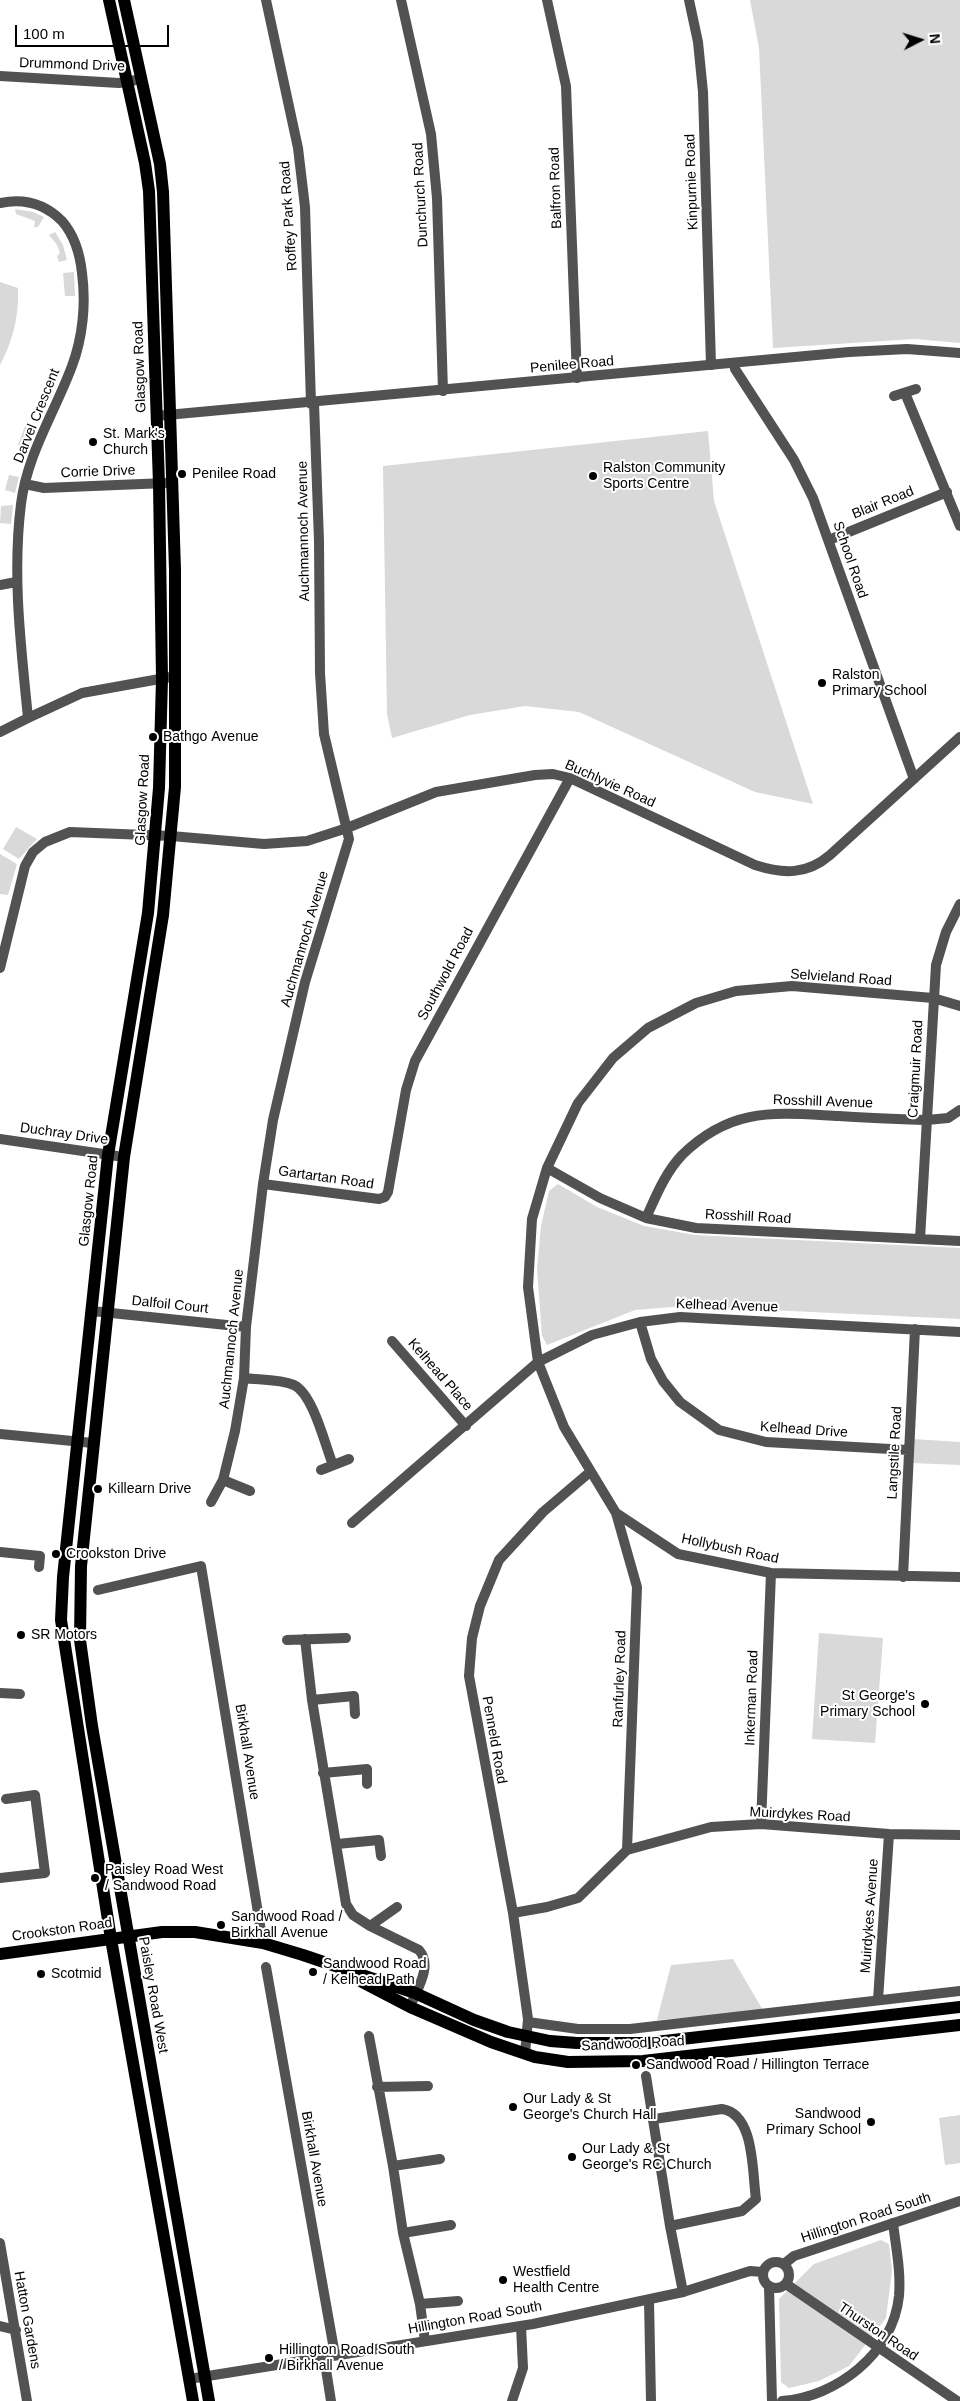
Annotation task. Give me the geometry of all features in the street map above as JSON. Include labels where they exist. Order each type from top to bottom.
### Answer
[{"type":"main road","name":"Glasgow Road","points":[[69,1676],[63,1636],[61,1600],[108,1155],[148,913],[160,771],[162,679],[160,570],[149,191],[128,82],[109,0]]},
{"type":"main road","points":[[93,1443],[124,1157],[163,915],[175,773],[175,570],[164,192],[142,79],[124,0]]},
{"type":"main road","points":[[160,570],[175,570]]},
{"type":"main road","points":[[160,771],[175,773]]},
{"type":"main road","name":"Paisley Road West","points":[[93,1443],[80,1594],[80,1640],[128,1936],[209,2401]]},
{"type":"main road","points":[[84,1673],[69,1676],[111,1939],[193,2401]]},
{"type":"main road","name":"Sandwood Road","points":[[128,1936],[162,1932],[195,1932],[263,1943],[415,1993],[490,2026],[526,2037],[577,2043],[648,2043],[960,2007]]},
{"type":"main road","name":"Crookston Road","points":[[0,1954],[128,1936]]},
{"type":"main road","name":"Sandwood Road","points":[[327,1963],[410,2007],[491,2042],[525,2054],[568,2062],[643,2061],[960,2025]]},
{"type":"street","name":"Roffey Park Road","points":[[266,0],[298,148],[305,208],[312,403]]},
{"type":"street","name":"Dunchurch Road","points":[[401,0],[431,134],[437,198],[442,391]]},
{"type":"street","name":"Balfron Road","points":[[547,0],[566,86],[577,378]]},
{"type":"street","name":"Kinpurnie Road","points":[[689,0],[698,42],[703,92],[711,365]]},
{"type":"street","name":"Drummond Drive","points":[[0,76],[128,82],[142,79]]},
{"type":"street","name":"Darvel Crescent","points":[[0,203],[18,200],[31,202],[44,207],[56,216],[74,238],[79,252],[83,283],[83,315],[76,354],[40,438],[25,484],[20,512],[16,582],[28,718]]},
{"type":"street","name":"Penilee Road","points":[[156,416],[907,349],[960,354]]},
{"type":"street","name":"School Road","points":[[734,363],[735,369],[794,460],[813,498],[914,779]]},
{"type":"street","points":[[894,396],[916,389]]},
{"type":"street","points":[[906,393],[960,526]]},
{"type":"street","name":"Auchmannoch Avenue","points":[[211,1502],[223,1480],[230,1459],[244,1378],[246,1327],[263,1184],[289,1046],[305,982],[349,839],[324,734],[320,673],[319,541],[312,403]]},
{"type":"street","name":"Corrie Drive","points":[[25,484],[44,488],[173,483]]},
{"type":"street","name":"Blair Road","points":[[829,540],[947,492]]},
{"type":"street","points":[[0,585],[16,582]]},
{"type":"street","points":[[0,732],[82,693],[176,676]]},
{"type":"street","name":"Buchlyvie Road","points":[[0,968],[21,875],[33,852],[44,842],[70,832],[156,835],[264,844],[307,841],[347,828],[436,792],[535,775],[553,774],[570,778],[755,865],[770,870],[796,871],[817,866],[960,737]]},
{"type":"street","name":"Southwold Road","points":[[385,1197],[388,1192],[406,1090],[415,1061],[570,778]]},
{"type":"street","name":"Craigmuir Road","points":[[920,1239],[936,965],[946,932],[960,904]]},
{"type":"street","name":"Selvieland Road","points":[[538,1362],[528,1287],[532,1219],[547,1168],[578,1103],[612,1058],[648,1028],[696,1003],[736,991],[792,986],[933,998],[960,1006]]},
{"type":"street","name":"Rosshill Avenue","points":[[646,1218],[665,1178],[682,1156],[707,1136],[735,1121],[782,1112],[927,1120],[948,1118],[960,1110]]},
{"type":"street","name":"Duchray Drive","points":[[0,1139],[124,1157]]},
{"type":"street","name":"Rosshill Road","points":[[547,1168],[600,1198],[646,1218],[696,1228],[960,1241]]},
{"type":"street","name":"Gartartan Road","points":[[263,1184],[379,1199],[385,1197]]},
{"type":"street","name":"Dalfoil Court","points":[[92,1311],[246,1327]]},
{"type":"street","name":"Kelhead Avenue","points":[[352,1523],[538,1362],[592,1335],[640,1322],[680,1317],[960,1332]]},
{"type":"street","name":"Kelhead Drive","points":[[640,1322],[651,1359],[663,1381],[680,1402],[719,1430],[766,1442],[908,1450]]},
{"type":"street","name":"Langstile Road","points":[[903,1577],[915,1329]]},
{"type":"street","name":"Kelhead Place","points":[[392,1342],[466,1426]]},
{"type":"street","name":"Hollybush Road","points":[[538,1362],[564,1427],[616,1513],[678,1554],[771,1573],[960,1577]]},
{"type":"street","points":[[244,1378],[295,1386],[312,1407],[333,1465]]},
{"type":"street","points":[[0,1434],[93,1443]]},
{"type":"street","points":[[321,1470],[349,1459]]},
{"type":"street","name":"Penneld Road","points":[[525,2054],[528,2022],[512,1913],[469,1676],[472,1638],[480,1606],[498,1560],[543,1512],[590,1472]]},
{"type":"street","points":[[223,1480],[250,1491]]},
{"type":"street","name":"Ranfurley Road","points":[[616,1513],[637,1587],[627,1850]]},
{"type":"street","points":[[0,1552],[40,1556],[39,1567]]},
{"type":"street","name":"Birkhall Avenue","points":[[98,1590],[201,1566],[263,1943]]},
{"type":"street","name":"Inkerman Road","points":[[761,1824],[771,1573]]},
{"type":"street","points":[[287,1640],[346,1638]]},
{"type":"street","points":[[305,1640],[323,1773],[338,1844],[346,1904],[353,1915],[370,1926],[419,1950],[425,1956],[426,1968],[410,2007]]},
{"type":"street","points":[[0,1693],[20,1694]]},
{"type":"street","points":[[312,1700],[354,1696],[355,1714]]},
{"type":"street","points":[[323,1773],[367,1769],[367,1784]]},
{"type":"street","points":[[0,1878],[45,1873],[34,1795],[6,1799]]},
{"type":"street","name":"Muirdykes Road","points":[[512,1913],[547,1907],[578,1898],[627,1850],[711,1828],[761,1824],[889,1834],[960,1835]]},
{"type":"street","name":"Muirdykes Avenue","points":[[878,2000],[889,1834]]},
{"type":"street","points":[[338,1844],[380,1840],[381,1856]]},
{"type":"street","points":[[370,1926],[397,1907]]},
{"type":"street","name":"Birkhall Avenue","points":[[266,1967],[335,2355]]},
{"type":"street","name":"Sandwood Road","points":[[528,2022],[578,2029],[630,2029],[960,1991]]},
{"type":"street","points":[[369,2036],[393,2166],[403,2233],[420,2304],[425,2341]]},
{"type":"street","points":[[646,2076],[670,2226],[684,2292]]},
{"type":"street","points":[[377,2087],[428,2086]]},
{"type":"street","points":[[654,2119],[722,2109],[731,2110],[743,2122],[749,2140],[756,2199],[742,2211],[670,2226]]},
{"type":"street","points":[[393,2166],[440,2159]]},
{"type":"street","name":"Hillington Road South","points":[[784,2264],[794,2256],[960,2201]]},
{"type":"street","points":[[782,2401],[799,2400],[836,2385],[852,2375],[878,2348],[893,2319],[899,2298],[900,2264],[893,2223]]},
{"type":"street","points":[[403,2233],[451,2225]]},
{"type":"street","name":"Hatton Gardens","points":[[0,2243],[27,2401]]},
{"type":"street","points":[[769,2286],[776,2288],[786,2284],[789,2274],[784,2264],[770,2263],[763,2272],[764,2279],[769,2286],[772,2401]]},
{"type":"street","name":"Hillington Road South","points":[[189,2378],[521,2326],[684,2292],[750,2271],[763,2272]]},
{"type":"street","name":"Thurston Road","points":[[786,2284],[957,2401]]},
{"type":"street","points":[[649,2300],[651,2401]]},
{"type":"street","points":[[420,2304],[458,2301]]},
{"type":"street","points":[[0,2326],[16,2330]]},
{"type":"street","points":[[512,2401],[523,2368],[521,2326]]},
{"type":"street","points":[[324,2357],[331,2401]]},
{"type":"shaded area","points":[[750,0],[960,0],[960,343],[915,339],[773,348],[759,48]]},
{"type":"shaded area","points":[[15,209],[33,212],[44,217],[38,227],[34,227],[35,221],[16,214]]},
{"type":"shaded area","points":[[55,232],[63,245],[67,260],[59,262],[57,256],[60,253],[57,245],[49,235]]},
{"type":"shaded area","points":[[74,272],[75,296],[65,296],[63,273]]},
{"type":"shaded area","points":[[0,282],[18,288],[18,299],[14,328],[0,365]]},
{"type":"shaded area","points":[[25,426],[34,430],[28,449],[18,445]]},
{"type":"shaded area","points":[[708,431],[714,501],[813,804],[755,792],[579,712],[525,706],[470,715],[392,738],[387,714],[383,466]]},
{"type":"shaded area","points":[[9,475],[19,477],[15,493],[5,490]]},
{"type":"shaded area","points":[[13,505],[11,524],[0,523],[1,506]]},
{"type":"shaded area","points":[[16,827],[37,839],[19,859],[3,849]]},
{"type":"shaded area","points":[[0,854],[17,864],[8,895],[0,894]]},
{"type":"shaded area","points":[[558,1184],[597,1207],[644,1226],[695,1235],[960,1248],[960,1319],[684,1306],[635,1310],[547,1345],[542,1336],[537,1269],[541,1226],[549,1191]]},
{"type":"shaded area","points":[[913,1439],[960,1442],[960,1465],[912,1463]]},
{"type":"shaded area","points":[[819,1633],[883,1638],[875,1743],[812,1739]]},
{"type":"shaded area","points":[[733,1959],[764,2012],[657,2020],[671,1965]]},
{"type":"shaded area","points":[[960,2115],[960,2163],[945,2165],[939,2118]]},
{"type":"shaded area","points":[[881,2240],[889,2244],[892,2271],[886,2318],[849,2366],[819,2381],[789,2388],[781,2382],[779,2299],[814,2264]]},
{"type":"place","name":"St. Mark's Church","points":[[93,442]]},
{"type":"place","name":"Penilee Road","points":[[182,474]]},
{"type":"place","name":"Ralston Community Sports Centre","points":[[593,476]]},
{"type":"place","name":"Ralston Primary School","points":[[822,683]]},
{"type":"place","name":"Bathgo Avenue","points":[[153,737]]},
{"type":"place","name":"Killearn Drive","points":[[98,1489]]},
{"type":"place","name":"Crookston Drive","points":[[56,1554]]},
{"type":"place","name":"SR Motors","points":[[21,1635]]},
{"type":"place","name":"St George's Primary School","points":[[925,1704]]},
{"type":"place","name":"Paisley Road West / Sandwood Road","points":[[95,1878]]},
{"type":"place","name":"Sandwood Road / Birkhall Avenue","points":[[221,1925]]},
{"type":"place","name":"Sandwood Road / Kelhead Path","points":[[313,1972]]},
{"type":"place","name":"Scotmid","points":[[41,1974]]},
{"type":"place","name":"Sandwood Road / Hillington Terrace","points":[[636,2065]]},
{"type":"place","name":"Our Lady & St George's Church Hall","points":[[513,2107]]},
{"type":"place","name":"Sandwood Primary School","points":[[871,2122]]},
{"type":"place","name":"Our Lady & St George's RC Church","points":[[572,2157]]},
{"type":"place","name":"Westfield Health Centre","points":[[503,2280]]},
{"type":"place","name":"Hillington Road South / Birkhall Avenue","points":[[269,2358]]}]
